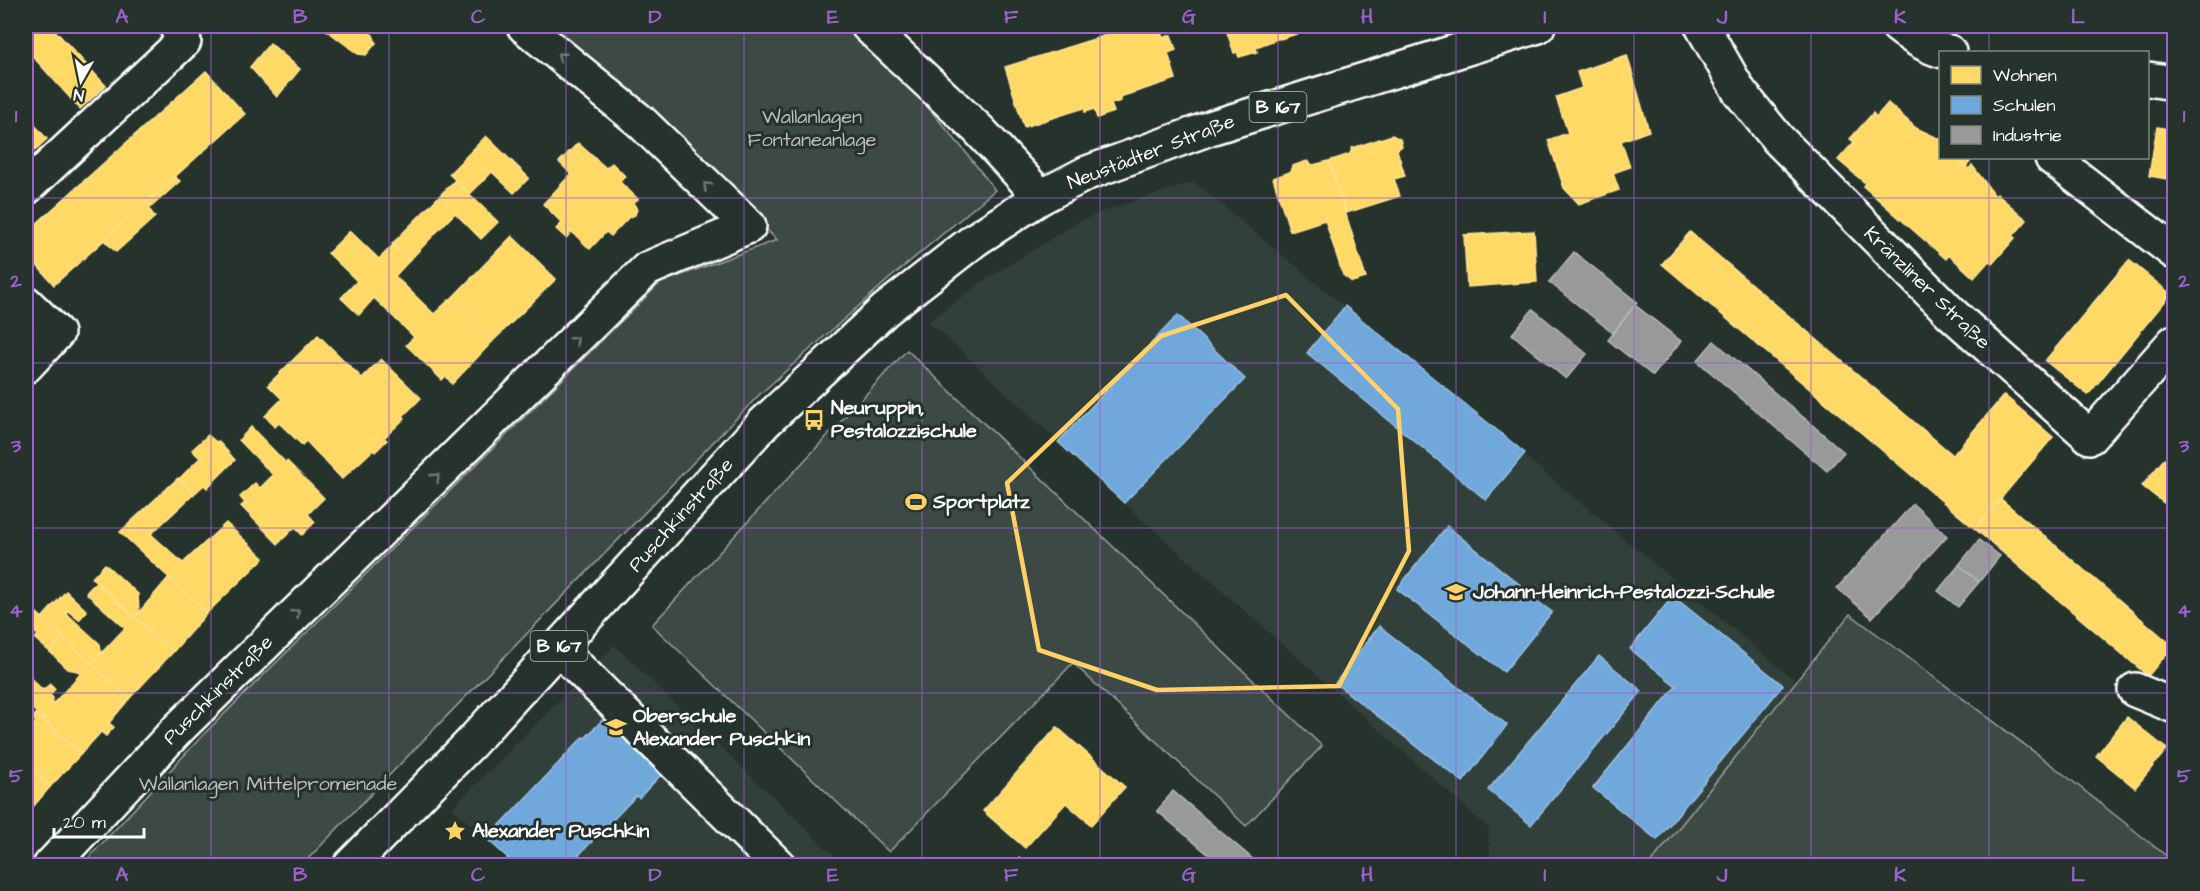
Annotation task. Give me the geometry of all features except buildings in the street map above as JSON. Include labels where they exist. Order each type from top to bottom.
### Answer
[{"type":"street","points":[[26,188],[184,41],[176,26]]},
{"type":"street","name":"Puschkinstraße","points":[[50,866],[178,729],[647,269],[749,226],[640,121],[524,26]]},
{"type":"street","points":[[868,26],[979,130],[1041,197]]},
{"type":"street","name":"Neustädter Straße","points":[[1041,197],[1087,173],[1213,127],[1539,26]]},
{"type":"street","name":"Kränzliner Straße","points":[[1702,26],[1740,91],[1778,139],[1952,314],[2090,437],[2175,342]]},
{"type":"street","points":[[1898,26],[1911,36],[1942,51]]},
{"type":"street","points":[[2149,79],[2175,82]]},
{"type":"street","points":[[2053,159],[2175,252]]},
{"type":"street","name":"Puschkinstraße","points":[[350,866],[470,744],[764,423],[885,310],[962,249],[1041,197]]},
{"type":"street","points":[[26,303],[57,333],[26,366]]},
{"type":"street","points":[[558,648],[779,866]]},
{"type":"street","points":[[2135,690],[2175,705]]},
{"type":"highlighted area","points":[[1286,295],[1398,409],[1409,551],[1339,686],[1157,690],[1039,650],[1007,483],[1161,336]]},
{"type":"shaded area","name":"Johann-Heinrich-Pestalozzi-Schule","points":[[1194,182],[1796,681],[1650,865],[1491,865],[1488,827],[1124,503],[928,322],[986,279],[1075,224],[1103,211]]},
{"type":"shaded area","name":"Oberschule Alexander Puschkin","points":[[614,645],[844,865],[500,865],[507,858],[452,808]]},
{"type":"green space","name":"Wallanlagen Mittelpromenade","points":[[542,26],[853,26],[872,41],[995,190],[889,279],[760,394],[302,865],[81,866],[203,735],[660,283],[777,240],[646,111]]},
{"type":"green space","name":"Sportplatz","points":[[907,350],[1322,746],[1246,826],[1073,663],[889,852],[652,625]]},
{"type":"green space","points":[[1850,614],[2061,772],[2174,862],[2174,865],[1649,865]]},
{"type":"place","name":"Neuruppin, Pestalozzischule","points":[[814,420]]},
{"type":"place","name":"Sportplatz","points":[[916,502]]},
{"type":"place","name":"Johann-Heinrich-Pestalozzi-Schule","points":[[1456,592]]},
{"type":"place","name":"Oberschule Alexander Puschkin","points":[[616,727]]},
{"type":"place","name":"Alexander Puschkin","points":[[455,831]]},
{"type":"park label","name":"Wallanlagen Fontaneanlage","points":[[812,128]]}]
